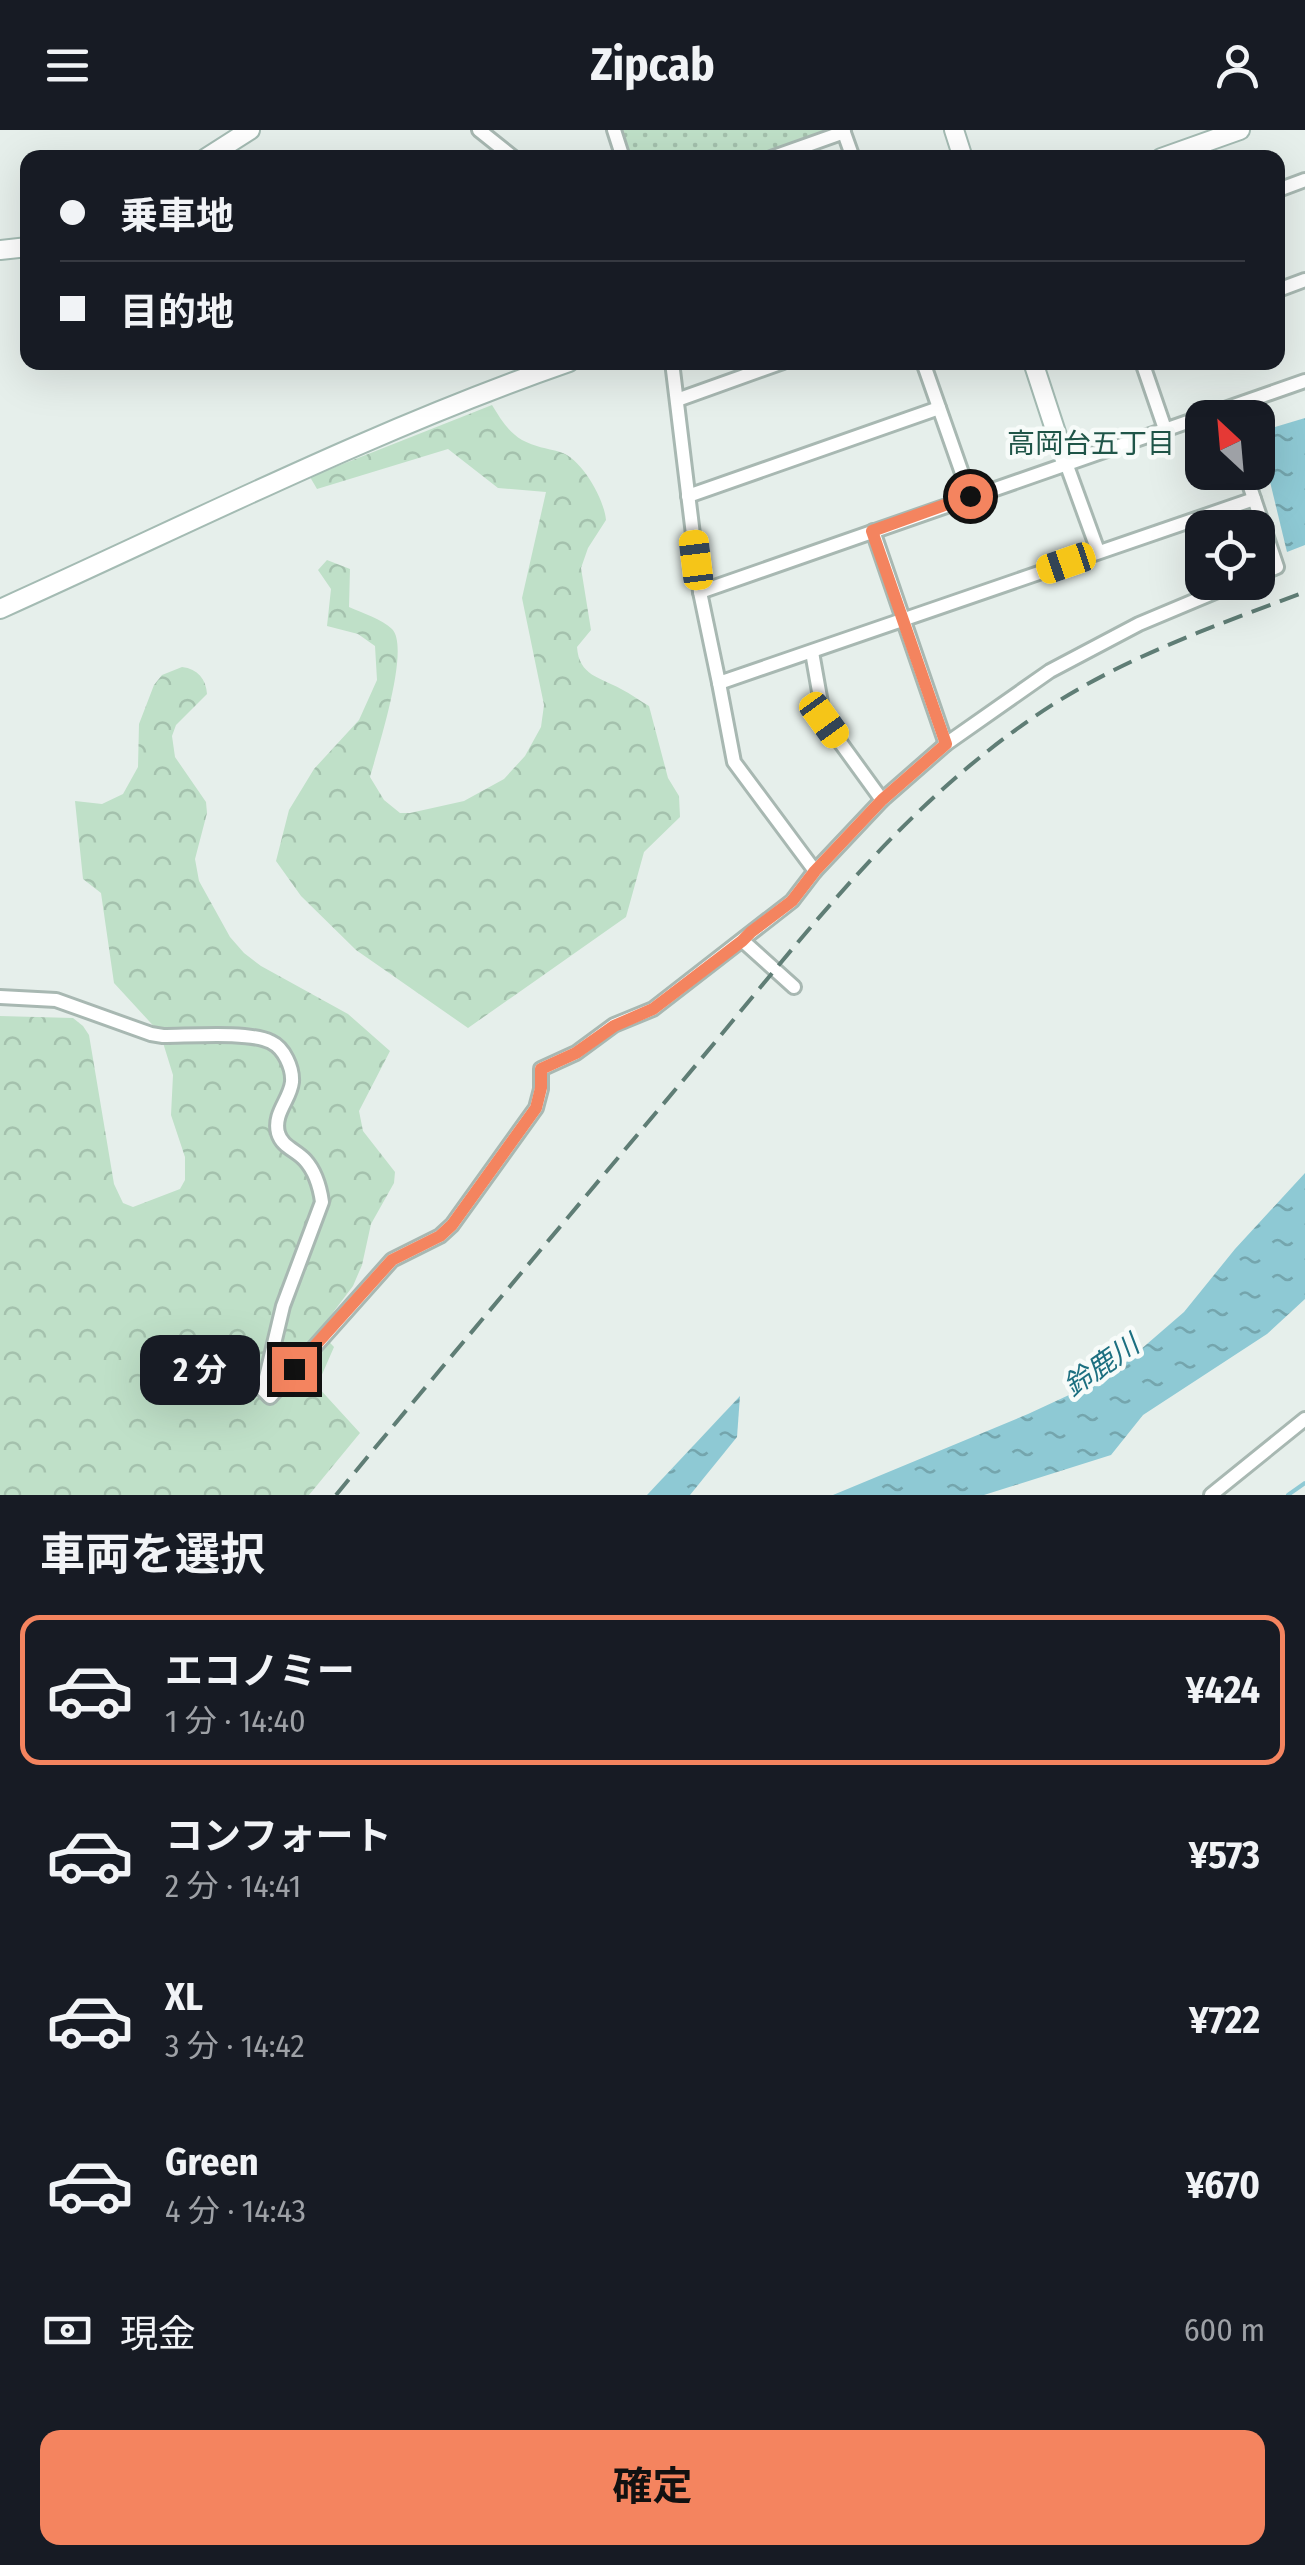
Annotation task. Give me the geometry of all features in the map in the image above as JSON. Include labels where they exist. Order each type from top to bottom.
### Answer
[{"type":"street","points":[[219,150],[250,130]]},
{"type":"street","points":[[479,130],[504,150]]},
{"type":"street","points":[[1184,150],[1240,130]]},
{"type":"street","points":[[792,150],[843,131]]},
{"type":"street","points":[[0,608],[358,444],[548,370]]},
{"type":"street","points":[[673,370],[700,592],[734,762],[815,871]]},
{"type":"street","points":[[676,400],[760,370]]},
{"type":"street","points":[[926,370],[970,496]]},
{"type":"street","points":[[1035,370],[1098,551]]},
{"type":"street","points":[[1145,370],[1166,429]]},
{"type":"street","points":[[1257,400],[1305,381]]},
{"type":"street","points":[[688,496],[939,408]]},
{"type":"street","points":[[700,592],[1185,424]]},
{"type":"street","points":[[1251,490],[1258,510]]},
{"type":"street","points":[[719,683],[1254,499]]},
{"type":"street","points":[[872,531],[946,744]]},
{"type":"street","points":[[0,996],[56,1000],[163,1036],[251,1036],[272,1042],[283,1054],[292,1073],[292,1085],[278,1115],[278,1134],[308,1163],[322,1202],[283,1306],[263,1390],[270,1397],[392,1260],[440,1236],[452,1225],[536,1108],[541,1069],[576,1053],[614,1026],[653,1009],[792,901],[882,800],[946,744],[1050,671],[1139,624],[1196,600]]},
{"type":"street","points":[[812,652],[824,720],[882,800]]},
{"type":"street","points":[[742,941],[794,988]]},
{"type":"street","points":[[1211,1495],[1305,1419]]},
{"type":"green space","points":[[622,130],[835,130],[779,150],[629,150]]},
{"type":"green space","points":[[492,405],[517,437],[576,462],[601,501],[606,520],[588,548],[581,568],[591,630],[577,647],[579,657],[586,670],[649,706],[668,778],[679,796],[680,817],[644,852],[626,917],[468,1028],[356,950],[301,896],[276,861],[289,810],[314,769],[359,720],[377,680],[375,646],[358,634],[327,626],[331,589],[318,570],[327,560],[350,569],[349,607],[388,625],[397,640],[391,700],[370,777],[384,800],[400,813],[464,801],[504,779],[525,756],[541,727],[544,705],[522,598],[546,492],[498,488],[448,449],[317,489],[310,477]]},
{"type":"green space","points":[[182,667],[200,676],[207,694],[176,725],[172,736],[175,757],[206,802],[207,813],[195,859],[199,881],[230,937],[244,953],[348,1014],[390,1051],[359,1111],[363,1131],[395,1172],[394,1183],[371,1224],[353,1286],[319,1331],[334,1347],[317,1386],[360,1433],[309,1495],[0,1495],[0,1016],[73,1018],[89,1035],[114,1184],[123,1203],[133,1207],[180,1189],[185,1180],[185,1157],[171,1115],[173,1075],[160,1033],[114,983],[101,893],[83,879],[75,801],[102,804],[123,794],[138,767],[139,724],[154,685],[162,675]]},
{"type":"water","points":[[1305,418],[1305,545],[1287,552],[1272,490],[1275,427]]},
{"type":"water","points":[[1305,1173],[1305,1299],[1267,1334],[1143,1415],[1111,1455],[984,1495],[833,1495],[1110,1376],[1184,1312]]},
{"type":"water","points":[[740,1396],[737,1437],[690,1495],[647,1495]]},
{"type":"waterway","points":[[1288,1495],[1305,1483]]},
{"type":"railway","points":[[336,1495],[812,925],[936,795],[982,756],[1063,698],[1164,647],[1305,592]]},
{"type":"district","name":"高岡台五丁目","points":[[1091,443]]},
{"type":"route","points":[[294,1369],[392,1260],[440,1236],[452,1225],[536,1108],[541,1069],[576,1053],[614,1026],[653,1009],[792,901],[882,800],[946,744],[872,531],[970,496]]},
{"type":"water label","name":"鈴鹿川","points":[[1101,1365]]}]
